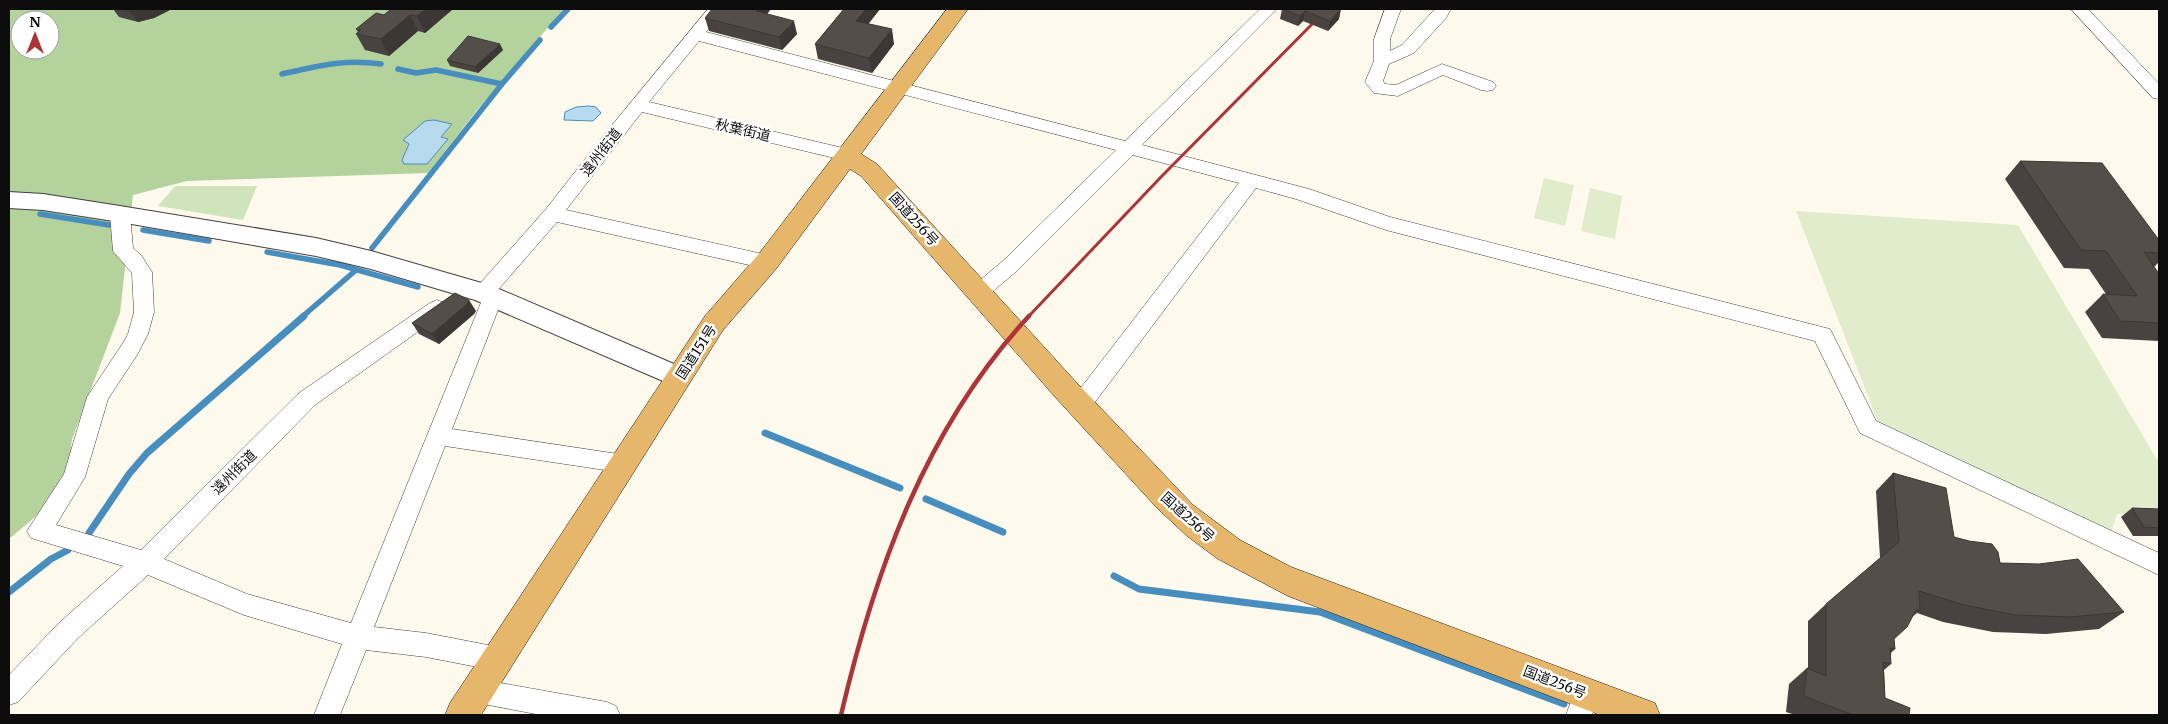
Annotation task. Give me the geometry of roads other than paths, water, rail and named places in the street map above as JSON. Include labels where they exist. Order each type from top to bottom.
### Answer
[{"type":"highway","name":"国道151号","points":[[462,715],[714,323],[768,262],[958,9]]},
{"type":"highway","name":"国道256号","points":[[847,155],[869,170],[1080,404],[1182,514],[1213,541],[1250,563],[1300,586],[1582,705],[1643,715]]},
{"type":"street","name":"遠州街道","points":[[9,693],[69,630],[145,562],[308,399],[481,293],[553,214],[716,9]]},
{"type":"street","points":[[979,292],[1012,265],[1270,9]]},
{"type":"street","points":[[1393,9],[1382,40],[1382,61],[1374,82],[1380,89],[1389,92],[1406,88],[1442,69],[1487,86]]},
{"type":"street","points":[[1382,61],[1408,49],[1444,9]]},
{"type":"street","points":[[2079,9],[2159,94]]},
{"type":"street","points":[[696,35],[1130,147],[1302,194],[1386,223],[1824,335],[1868,427],[2159,564]]},
{"type":"street","name":"秋葉街道","points":[[638,105],[847,155]]},
{"type":"street","points":[[1080,404],[1251,181]]},
{"type":"street","points":[[9,200],[43,202],[120,214],[316,247],[371,260],[481,293],[680,377]]},
{"type":"street","points":[[120,214],[123,251],[134,260],[142,272],[144,312],[138,334],[130,349],[98,398],[74,477],[39,531],[145,562],[244,604],[358,637],[426,645],[498,659]]},
{"type":"street","points":[[553,214],[768,262]]},
{"type":"street","name":"遠州街道","points":[[327,715],[438,436],[481,293]]},
{"type":"street","points":[[438,436],[625,464]]},
{"type":"street","points":[[478,691],[607,715]]},
{"type":"water","points":[[576,107],[596,107],[601,113],[593,121],[564,120],[565,112]]},
{"type":"water","points":[[434,120],[452,124],[441,137],[448,139],[427,164],[404,164],[402,160],[409,144],[403,140],[425,121]]},
{"type":"waterway","points":[[551,27],[568,9]]},
{"type":"waterway","points":[[502,84],[540,40]]},
{"type":"waterway","points":[[282,74],[343,63],[381,64]]},
{"type":"waterway","points":[[398,69],[416,73],[436,70],[502,84]]},
{"type":"waterway","points":[[372,248],[502,84]]},
{"type":"waterway","points":[[40,214],[109,225]]},
{"type":"waterway","points":[[143,230],[209,241]]},
{"type":"waterway","points":[[267,252],[340,265],[418,287]]},
{"type":"waterway","points":[[302,317],[356,270]]},
{"type":"waterway","points":[[89,533],[129,474],[147,453],[304,316]]},
{"type":"waterway","points":[[765,433],[900,488]]},
{"type":"waterway","points":[[926,499],[1003,532]]},
{"type":"waterway","points":[[9,592],[51,559],[68,550]]},
{"type":"waterway","points":[[1114,576],[1139,589],[1320,612],[1564,704]]},
{"type":"railway","points":[[1028,317],[1160,178],[1327,9]]},
{"type":"railway","points":[[841,715],[870,607],[888,554],[909,503],[933,453],[961,405],[993,359],[1029,316]]}]
